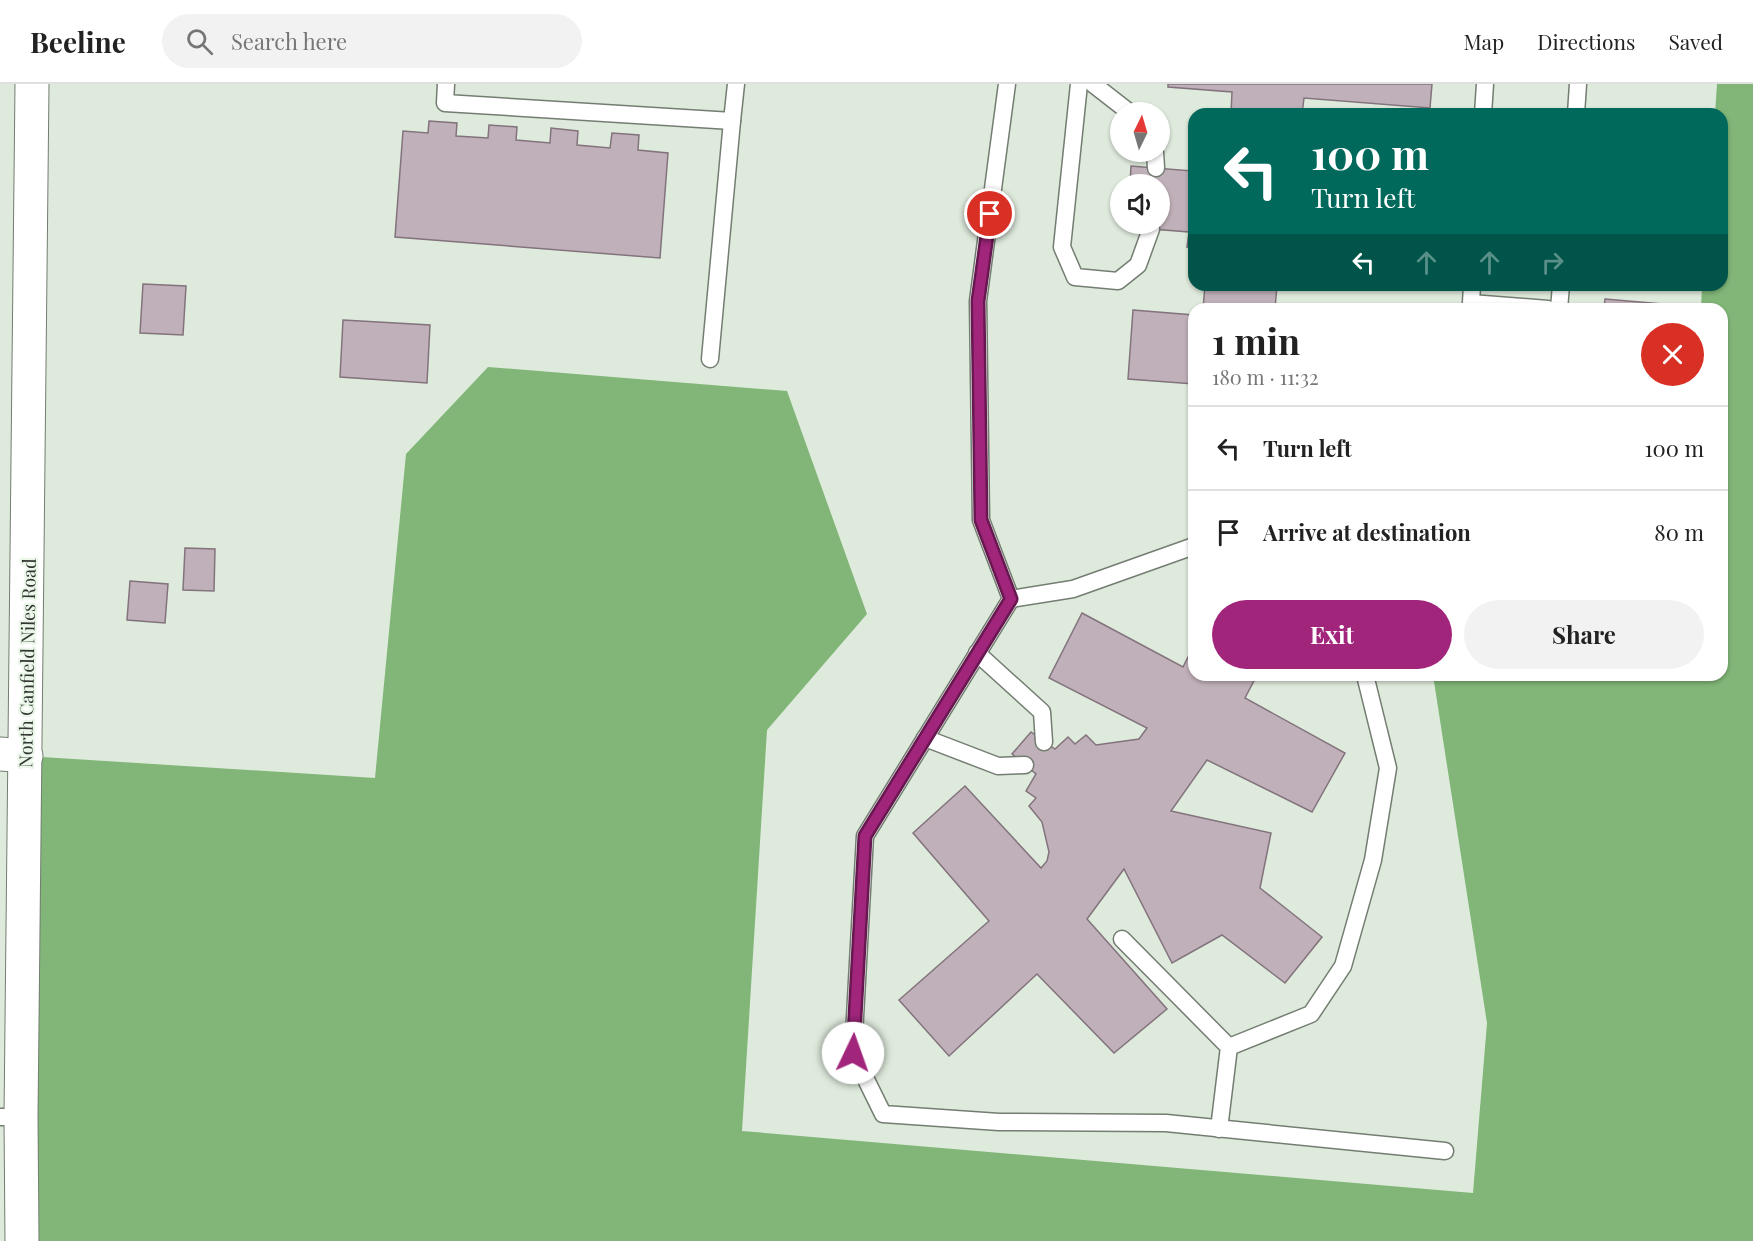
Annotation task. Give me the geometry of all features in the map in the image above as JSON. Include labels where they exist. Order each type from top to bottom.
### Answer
[{"type":"main road","name":"North Canfield Niles Road","points":[[22,1241],[11,1117],[13,755],[32,84]]},
{"type":"lane","points":[[446,84],[445,103],[732,122]]},
{"type":"lane","points":[[710,359],[736,84]]},
{"type":"lane","points":[[1006,84],[978,313],[981,520],[1011,599]]},
{"type":"lane","points":[[1079,84],[1062,247],[1075,277],[1118,281],[1138,265],[1149,234]]},
{"type":"lane","points":[[1093,84],[1116,102]]},
{"type":"lane","points":[[1483,108],[1485,84]]},
{"type":"lane","points":[[1576,108],[1578,84]]},
{"type":"lane","points":[[1188,548],[1073,589],[1011,599],[865,836],[853,1053],[883,1114],[999,1122],[1166,1124],[1446,1151]]},
{"type":"lane","points":[[977,653],[1042,712],[1044,742]]},
{"type":"lane","points":[[1229,1047],[1311,1014],[1343,966],[1373,860],[1388,768],[1366,681]]},
{"type":"lane","points":[[925,738],[998,766],[1025,765]]},
{"type":"lane","points":[[1122,939],[1229,1047]]},
{"type":"lane","points":[[1219,1129],[1229,1047]]},
{"type":"green space","points":[[1717,84],[1753,84],[1753,1241],[22,1241],[26,756],[375,778],[406,454],[488,367],[787,391],[867,614],[767,730],[742,1131],[1473,1193],[1487,1023],[1434,681],[1728,681],[1728,303],[1701,303],[1702,291],[1728,291],[1728,108],[1715,108]]},
{"type":"building","points":[[1168,84],[1432,84],[1430,108],[1304,98],[1303,108],[1231,108],[1232,92],[1168,87]]},
{"type":"building","points":[[429,121],[457,123],[456,136],[488,138],[489,125],[517,127],[516,140],[550,143],[551,128],[578,131],[577,145],[610,148],[612,133],[639,135],[638,150],[668,153],[660,258],[395,237],[403,131],[428,133]]},
{"type":"building","points":[[1131,166],[1188,171],[1188,232],[1170,230],[1170,174],[1131,174]]},
{"type":"building","points":[[143,284],[186,286],[183,335],[140,333]]},
{"type":"building","points":[[1204,291],[1276,291],[1276,303],[1204,303]]},
{"type":"building","points":[[1605,299],[1651,303],[1605,303]]},
{"type":"building","points":[[1133,310],[1188,315],[1188,384],[1128,379]]},
{"type":"building","points":[[343,320],[430,325],[427,383],[340,377]]},
{"type":"building","points":[[185,548],[215,549],[214,591],[183,590]]},
{"type":"building","points":[[130,581],[168,584],[165,623],[127,620]]},
{"type":"building","points":[[1082,613],[1183,667],[1188,657],[1188,681],[1254,681],[1245,698],[1345,753],[1312,812],[1207,760],[1171,811],[1271,833],[1260,888],[1322,937],[1285,983],[1222,935],[1172,963],[1124,869],[1087,919],[1167,1009],[1114,1053],[1037,974],[949,1056],[899,1000],[989,921],[913,833],[965,786],[1041,868],[1047,861],[1049,852],[1042,822],[1029,806],[1036,798],[1026,791],[1036,774],[1012,754],[1031,732],[1055,749],[1068,737],[1075,744],[1086,735],[1096,745],[1139,739],[1147,728],[1049,678]]},
{"type":"route","points":[[853,1053],[865,836],[1011,599],[981,520],[978,301],[990,214]]}]
